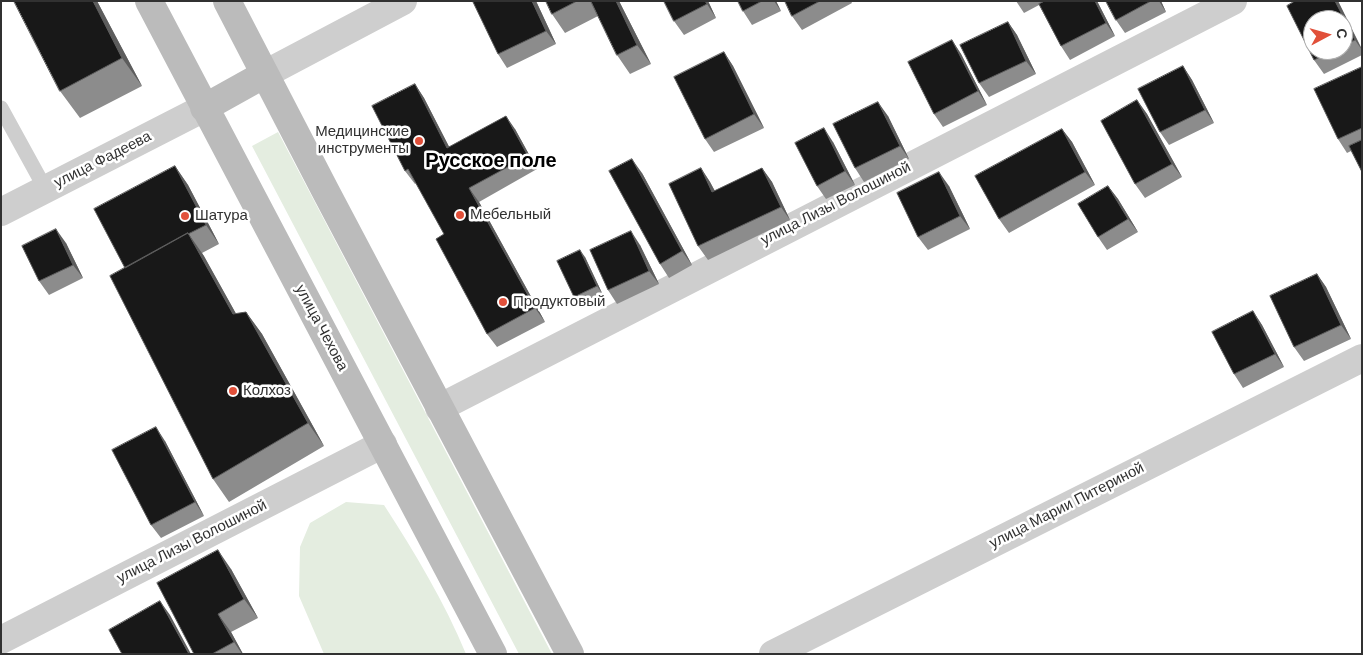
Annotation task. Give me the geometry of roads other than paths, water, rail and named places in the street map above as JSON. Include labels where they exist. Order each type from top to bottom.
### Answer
[{"type":"main road","name":"улица Чехова","points":[[150,1],[204,108],[493,654]]},
{"type":"main road","points":[[227,1],[439,408],[570,654]]},
{"type":"main road","points":[[204,108],[265,74]]},
{"type":"street","points":[[265,74],[403,1]]},
{"type":"street","name":"улица Лизы Волошиной","points":[[439,408],[1233,1]]},
{"type":"street","name":"улица Фадеева","points":[[1,212],[204,108]]},
{"type":"street","name":"улица Марии Питериной","points":[[773,654],[1362,358]]},
{"type":"street","name":"улица Лизы Волошиной","points":[[1,640],[382,444]]},
{"type":"lane","points":[[1,108],[46,190]]},
{"type":"place","name":"Медицинские инструменты","points":[[419,141]]},
{"type":"place","name":"Мебельный","points":[[460,215]]},
{"type":"place","name":"Шатура","points":[[185,216]]},
{"type":"place","name":"Продуктовый","points":[[503,302]]},
{"type":"place","name":"Колхоз","points":[[233,391]]},
{"type":"district","name":"Русское поле","points":[[491,162]]}]
